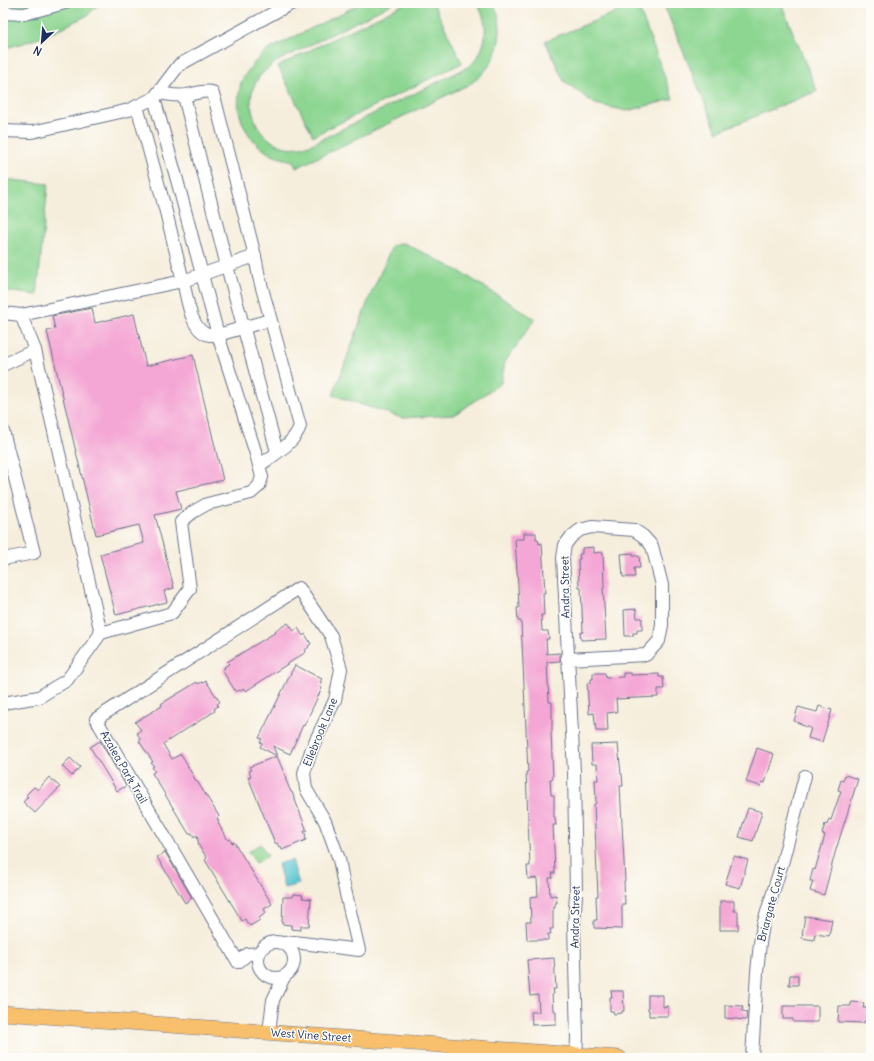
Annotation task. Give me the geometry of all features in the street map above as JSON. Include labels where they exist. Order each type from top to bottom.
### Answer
[{"type":"main road","name":"West Vine Street","points":[[3,1013],[619,1058]]},
{"type":"street","points":[[3,13],[24,14],[65,3]]},
{"type":"street","points":[[156,96],[179,65],[293,3]]},
{"type":"street","points":[[3,131],[32,132],[129,110],[156,96],[184,96],[207,91],[212,92],[255,256],[270,320],[300,426],[297,434],[287,444],[259,466]]},
{"type":"street","points":[[3,703],[39,697],[68,680],[101,633],[172,613],[190,589],[181,522],[193,512],[207,504],[251,493],[259,486],[262,477],[218,335],[156,96]]},
{"type":"street","points":[[184,96],[227,266],[277,452]]},
{"type":"street","points":[[136,106],[164,205],[193,320],[196,326],[208,335],[218,335],[270,320]]},
{"type":"street","points":[[3,313],[21,315],[183,281],[255,256]]},
{"type":"street","points":[[21,315],[35,350],[101,633]]},
{"type":"street","points":[[3,365],[35,350]]},
{"type":"street","points":[[3,431],[34,553],[3,560]]},
{"type":"street","name":"Andra Street","points":[[567,659],[646,655],[659,641],[662,625],[662,585],[652,546],[643,536],[634,530],[592,527],[580,530],[571,536],[565,545],[563,558],[567,659],[574,772],[576,1055]]},
{"type":"street","name":"Ellebrook Lane","points":[[299,588],[331,636],[341,669],[335,700],[312,748],[304,773],[306,789],[325,821],[339,859],[359,950],[311,944]]},
{"type":"street","name":"Azalea Park Trail","points":[[238,962],[96,719],[299,588]]},
{"type":"street","name":"Briargate Court","points":[[752,1058],[757,972],[763,925],[783,860],[805,776]]},
{"type":"street","points":[[273,1000],[264,974],[259,967],[258,961],[260,953],[265,946],[270,943],[276,942],[285,944],[294,942],[311,944]]},
{"type":"street","points":[[260,953],[248,954],[238,962],[272,978],[279,979],[289,973],[295,962],[292,950],[285,944]]},
{"type":"street","points":[[295,959],[311,944]]},
{"type":"street","points":[[269,1032],[273,1000],[284,977]]},
{"type":"green space","points":[[3,3],[100,3],[88,15],[46,36],[3,49]]},
{"type":"green space","points":[[362,3],[394,3],[276,62],[259,77],[251,96],[251,107],[258,126],[264,135],[272,141],[282,146],[289,147],[310,145],[470,66],[481,52],[485,36],[484,20],[477,3],[493,3],[497,10],[500,22],[500,31],[497,49],[490,65],[478,78],[469,84],[296,168],[293,161],[272,155],[257,144],[251,137],[239,112],[238,103],[241,82],[252,65],[266,51]]},
{"type":"green space","points":[[406,3],[433,3],[462,63],[313,136],[278,66]]},
{"type":"green space","points":[[663,3],[781,3],[817,91],[717,132]]},
{"type":"green space","points":[[631,6],[640,11],[673,99],[627,111],[595,104],[564,81],[545,41]]},
{"type":"green space","points":[[3,179],[48,184],[37,295],[3,291]]},
{"type":"green space","points":[[404,243],[459,271],[535,319],[505,362],[501,383],[454,415],[402,418],[333,395],[368,301],[392,246]]},
{"type":"green space","points":[[260,844],[268,856],[256,863],[248,852]]},
{"type":"water","points":[[292,860],[299,884],[284,888],[278,864]]},
{"type":"building","points":[[92,308],[95,323],[134,314],[146,366],[193,355],[223,480],[176,491],[181,509],[155,515],[174,588],[164,591],[167,602],[116,615],[100,554],[144,543],[139,525],[96,535],[47,331],[55,329],[52,316]]},
{"type":"building","points":[[524,533],[536,533],[536,539],[538,539],[539,544],[542,543],[545,593],[543,593],[544,615],[541,615],[542,631],[548,631],[549,639],[546,639],[547,654],[560,653],[560,661],[547,662],[549,702],[552,702],[551,732],[553,779],[550,779],[551,795],[554,795],[554,817],[556,825],[553,825],[555,873],[552,873],[553,878],[549,878],[550,896],[556,895],[557,903],[555,903],[555,908],[553,908],[553,929],[550,929],[551,934],[548,934],[548,940],[527,940],[526,922],[531,922],[530,897],[538,896],[537,878],[528,879],[527,866],[530,866],[526,772],[528,772],[521,621],[518,621],[517,608],[519,608],[515,539],[524,539]]},
{"type":"building","points":[[594,547],[594,553],[603,552],[603,588],[606,639],[581,640],[580,633],[583,632],[578,559],[580,559],[579,554],[582,554],[582,548]]},
{"type":"building","points":[[633,553],[633,556],[639,556],[640,568],[634,568],[635,577],[623,577],[621,554]]},
{"type":"building","points":[[636,609],[637,618],[642,618],[642,630],[637,630],[637,633],[633,633],[633,636],[625,636],[624,610]]},
{"type":"building","points":[[288,623],[294,631],[298,628],[303,636],[305,634],[311,644],[305,650],[306,652],[246,691],[244,689],[236,692],[222,670],[229,664],[227,662]]},
{"type":"building","points":[[295,665],[322,679],[320,682],[322,683],[320,687],[322,688],[290,754],[273,746],[277,756],[260,747],[262,743],[260,742],[262,739],[259,738]]},
{"type":"building","points":[[593,673],[605,673],[606,678],[623,677],[623,673],[631,673],[631,675],[659,674],[659,677],[663,677],[664,689],[658,689],[658,697],[616,699],[617,712],[607,713],[608,731],[596,731],[594,713],[589,714],[587,683],[591,683]]},
{"type":"building","points":[[206,681],[220,702],[214,709],[215,711],[163,744],[172,759],[181,754],[196,781],[219,816],[217,818],[218,823],[226,837],[228,840],[230,839],[232,843],[234,842],[272,904],[264,909],[266,913],[259,918],[260,920],[250,926],[245,919],[242,921],[205,860],[207,858],[199,846],[197,835],[194,837],[192,833],[189,834],[152,773],[155,771],[152,767],[154,766],[151,763],[153,762],[139,741],[141,740],[137,733],[141,730],[135,722],[197,682],[198,684]]},
{"type":"building","points":[[819,706],[832,710],[822,742],[808,738],[811,728],[794,721],[798,707],[817,712]]},
{"type":"building","points":[[100,741],[126,786],[117,791],[90,747]]},
{"type":"building","points":[[618,744],[623,786],[620,786],[625,881],[625,904],[622,904],[622,929],[594,928],[594,920],[597,920],[596,896],[598,896],[594,804],[596,803],[595,780],[598,780],[597,764],[592,764],[591,745]]},
{"type":"building","points":[[757,748],[774,754],[765,783],[762,782],[761,786],[746,782]]},
{"type":"building","points":[[277,756],[307,831],[304,831],[306,840],[282,850],[281,846],[279,847],[277,843],[275,843],[248,777],[251,776],[249,771],[251,770],[249,767]]},
{"type":"building","points":[[70,758],[80,767],[72,776],[62,766]]},
{"type":"building","points":[[845,775],[858,779],[835,853],[824,895],[810,891],[813,881],[810,881],[813,869],[815,870],[825,835],[822,834],[825,824],[827,825],[829,819],[831,820],[841,791],[838,790],[841,780],[843,781]]},
{"type":"building","points":[[49,777],[60,787],[35,813],[23,802],[28,797],[26,795],[34,787],[38,790]]},
{"type":"building","points":[[748,808],[762,812],[753,841],[739,837]]},
{"type":"building","points":[[165,852],[192,898],[185,903],[157,857]]},
{"type":"building","points":[[734,856],[748,860],[740,888],[725,884]]},
{"type":"building","points":[[294,894],[303,895],[302,898],[311,899],[309,926],[301,926],[301,930],[291,929],[291,925],[282,924],[283,897],[293,897]]},
{"type":"building","points":[[720,901],[734,901],[734,911],[738,911],[738,930],[720,930]]},
{"type":"building","points":[[805,916],[832,920],[829,936],[815,934],[814,940],[802,938]]},
{"type":"building","points":[[554,958],[556,989],[553,989],[554,994],[552,994],[553,1011],[556,1011],[556,1024],[532,1025],[531,1012],[539,1012],[538,995],[530,996],[527,960]]},
{"type":"building","points":[[790,975],[798,975],[798,985],[789,985]]},
{"type":"building","points":[[611,991],[623,991],[624,1011],[622,1011],[622,1013],[614,1014],[613,1011],[610,1011],[610,997],[612,997]]},
{"type":"building","points":[[648,995],[663,995],[663,1007],[668,1006],[668,1016],[649,1016]]},
{"type":"building","points":[[851,1002],[864,1003],[863,1008],[869,1008],[868,1021],[864,1021],[864,1023],[838,1022],[839,1006],[851,1006]]},
{"type":"building","points":[[725,1005],[743,1006],[742,1011],[747,1012],[746,1020],[725,1018]]},
{"type":"building","points":[[783,1006],[818,1006],[818,1022],[793,1022],[793,1019],[783,1019]]}]
